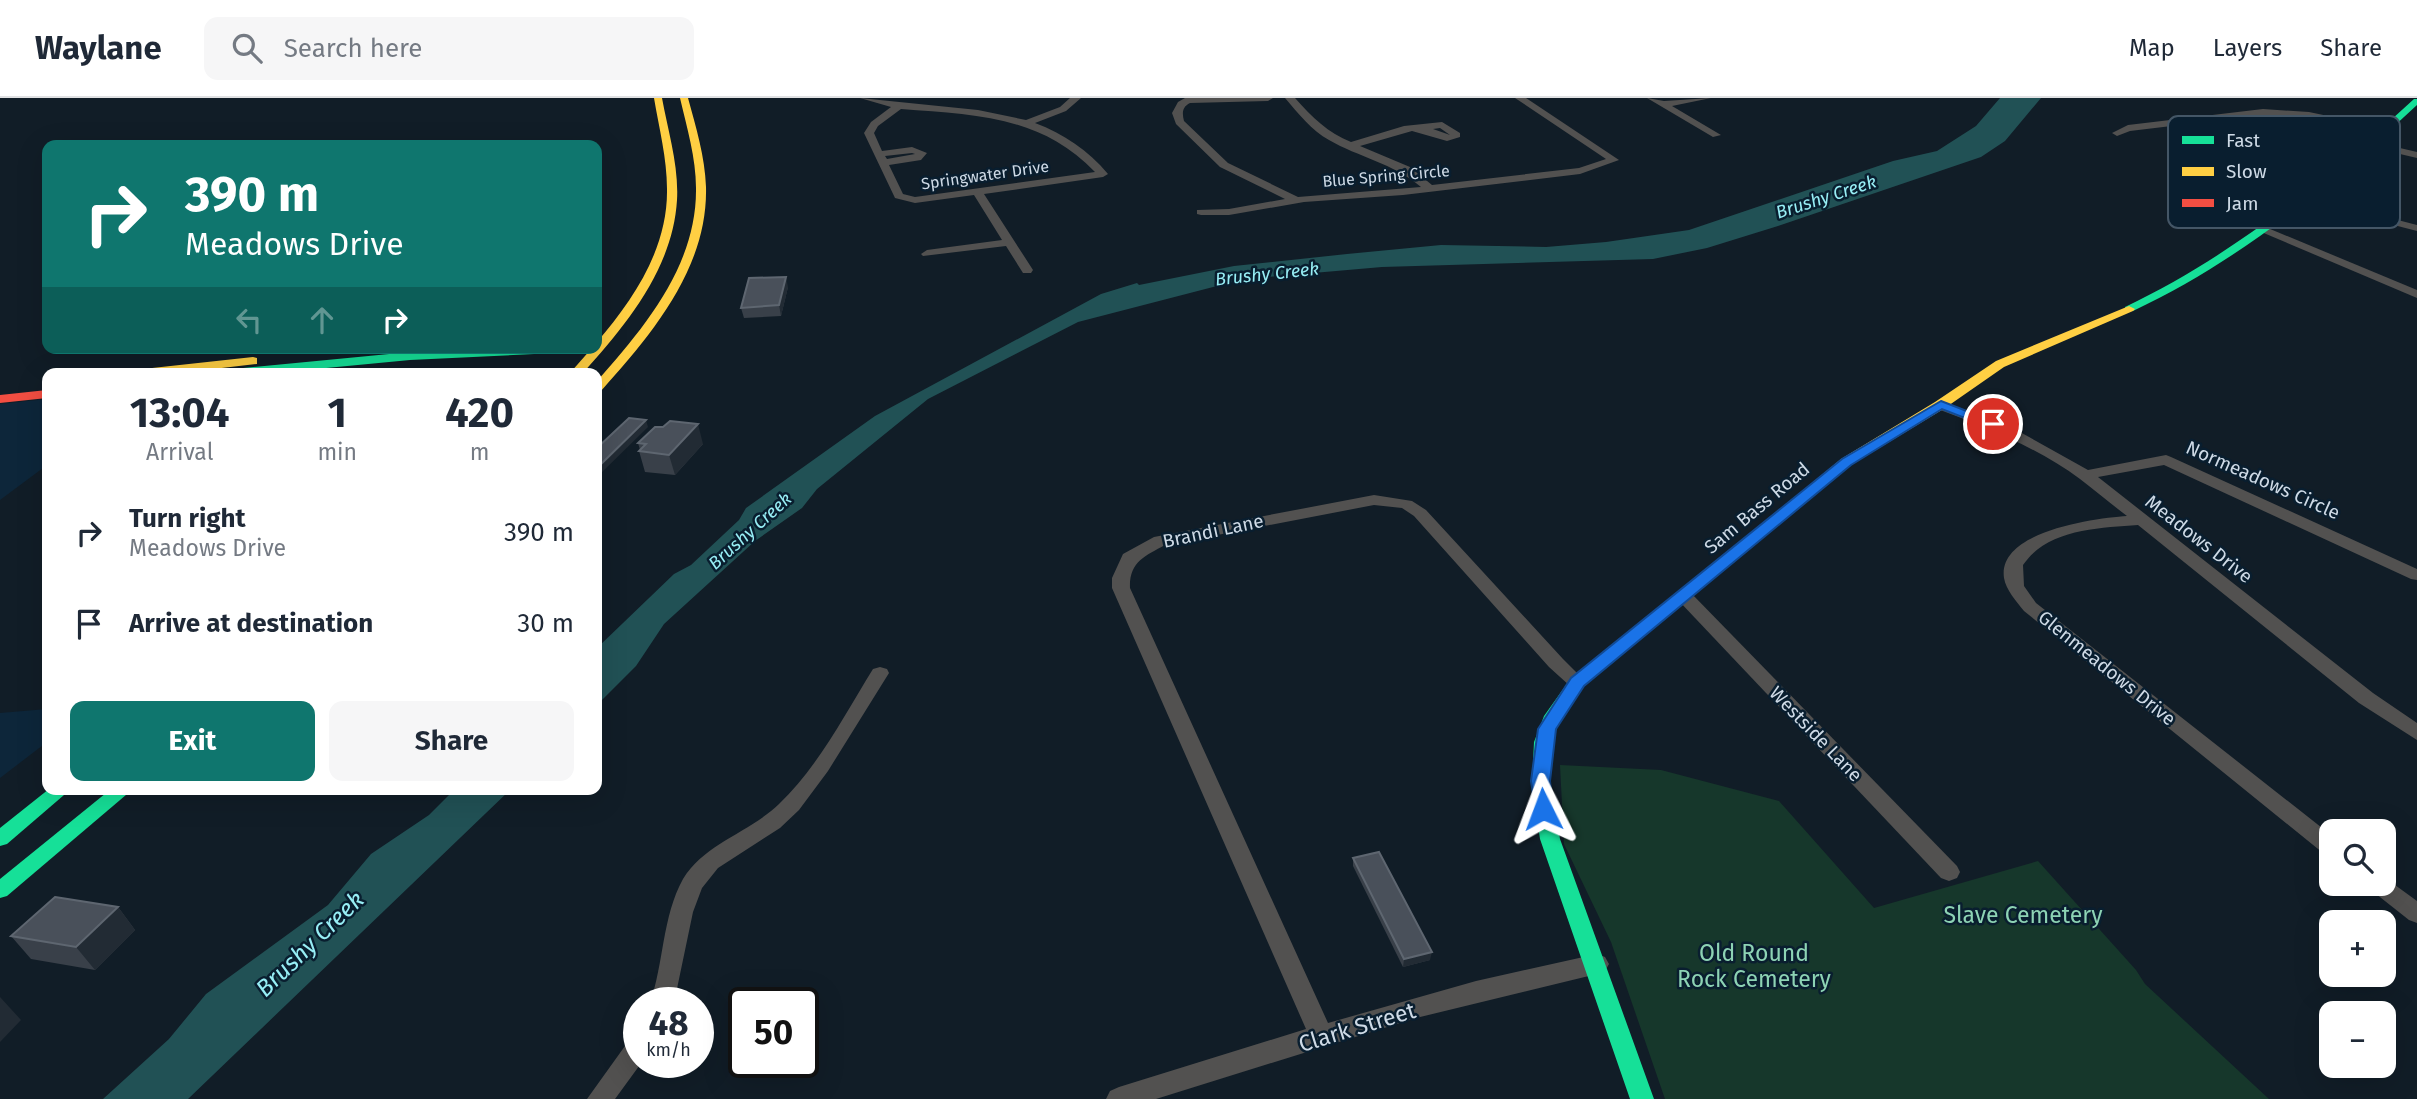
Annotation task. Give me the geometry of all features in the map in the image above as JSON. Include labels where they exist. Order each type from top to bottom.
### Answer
[{"type":"main road","points":[[602,339],[635,297],[665,238],[670,216],[671,186],[658,98]]},
{"type":"main road","points":[[602,382],[635,343],[673,290],[694,237],[700,202],[699,174],[684,98]]},
{"type":"main road","name":"Sam Bass Road","points":[[2400,116],[2417,102]]},
{"type":"main road","points":[[662,126],[671,129],[682,171],[688,175],[699,174]]},
{"type":"main road","points":[[671,186],[687,187],[689,206],[686,231],[694,237]]},
{"type":"main road","name":"Sam Bass Road","points":[[1642,1099],[1597,964],[1550,839],[1543,809],[1541,781],[1547,729],[1577,682],[1685,596],[1823,478],[2009,360],[2174,288],[2263,229]]},
{"type":"main road","points":[[602,343],[635,343]]},
{"type":"main road","points":[[192,368],[328,354]]},
{"type":"main road","points":[[285,368],[452,354]]},
{"type":"main road","points":[[580,368],[591,354]]},
{"type":"main road","points":[[0,389],[42,385]]},
{"type":"main road","points":[[0,399],[42,395]]},
{"type":"main road","points":[[0,826],[42,795]]},
{"type":"main road","points":[[0,839],[55,795]]},
{"type":"main road","points":[[0,869],[97,795]]},
{"type":"main road","points":[[0,890],[117,795]]},
{"type":"street","points":[[864,98],[1026,122],[1069,100]]},
{"type":"street","points":[[1268,98],[1188,100],[1181,104],[1177,116],[1179,122],[1224,164],[1296,201]]},
{"type":"street","points":[[1290,98],[1313,123],[1332,138],[1348,147],[1406,169],[1430,189]]},
{"type":"street","name":"Blue Spring Circle","points":[[1201,212],[1229,212],[1296,201],[1430,189],[1580,171],[1614,160],[1520,98]]},
{"type":"street","points":[[1652,98],[1716,135]]},
{"type":"street","points":[[1663,104],[1706,98]]},
{"type":"street","name":"Springwater Drive","points":[[900,105],[871,128],[870,135],[902,198],[915,200],[1103,174],[1073,143],[1026,122]]},
{"type":"street","points":[[2229,116],[2263,112],[2318,116]]},
{"type":"street","points":[[2117,133],[2128,128],[2168,123]]},
{"type":"street","points":[[1348,147],[1388,134],[1420,128]]},
{"type":"street","points":[[978,192],[1027,270]]},
{"type":"street","points":[[2400,224],[2417,228]]},
{"type":"street","points":[[2263,229],[2417,294]]},
{"type":"street","points":[[927,254],[1009,242]]},
{"type":"street","name":"Meadows Drive","points":[[1941,405],[2015,434],[2085,475],[2366,698],[2417,733]]},
{"type":"street","name":"Normeadows Circle","points":[[2085,475],[2166,460],[2408,563],[2417,575]]},
{"type":"street","name":"Brandi Lane","points":[[1322,1037],[1121,588],[1121,578],[1129,558],[1148,545],[1180,536],[1374,500],[1395,501],[1420,513],[1556,663],[1577,682]]},
{"type":"street","name":"Glenmeadows Drive","points":[[2140,520],[2085,524],[2054,533],[2018,557],[2012,566],[2011,577],[2015,588],[2030,607],[2319,837]]},
{"type":"street","name":"Westside Lane","points":[[1685,596],[1948,872]]},
{"type":"street","points":[[666,987],[685,901],[692,883],[719,855],[769,826],[785,812],[828,756],[880,674]]},
{"type":"street","points":[[2394,896],[2417,914]]},
{"type":"street","name":"Clark Street","points":[[1119,1099],[1535,975],[1597,964]]},
{"type":"street","points":[[600,1099],[623,1068]]},
{"type":"shaded area","points":[[42,400],[42,469],[0,500],[0,404]]},
{"type":"shaded area","points":[[42,709],[42,746],[0,778],[0,713]]},
{"type":"green space","name":"Old Round Rock Cemetery","points":[[1560,765],[1661,770],[1779,801],[1874,908],[2038,861],[2136,970],[2145,984],[2269,1099],[1665,1099],[1611,942],[1564,844]]},
{"type":"water","name":"Brushy Creek","points":[[2000,98],[2041,98],[2005,141],[1981,157],[1707,248],[1653,259],[1382,267],[1244,279],[1078,322],[928,399],[817,489],[802,508],[755,541],[664,624],[636,666],[602,700],[602,643],[674,574],[691,565],[739,520],[746,508],[875,416],[1101,294],[1137,283],[1139,285],[1234,266],[1441,245],[1546,247],[1606,242],[1689,230],[1893,161],[1937,151],[1976,126]]},
{"type":"water","name":"Brushy Creek","points":[[449,795],[505,795],[188,1099],[103,1099],[169,1039],[206,994],[328,905],[371,854],[429,815]]},
{"type":"building","points":[[786,277],[779,305],[741,308],[749,278]]},
{"type":"building","points":[[629,418],[646,420],[602,463],[602,443]]},
{"type":"building","points":[[670,421],[698,424],[669,455],[639,451],[646,444],[638,443],[655,427],[663,427]]},
{"type":"building","points":[[1379,852],[1432,952],[1404,959],[1353,858]]},
{"type":"building","points":[[55,897],[118,907],[76,947],[11,936]]},
{"type":"traffic: fast","points":[[2400,116],[2417,101]]},
{"type":"traffic: fast","points":[[2129,309],[2207,268],[2266,228]]},
{"type":"traffic: fast","points":[[285,368],[452,354]]},
{"type":"traffic: fast","points":[[1642,1099],[1550,839],[1541,784],[1543,742],[1553,716],[1577,682],[1759,533]]},
{"type":"traffic: fast","points":[[0,839],[55,795]]},
{"type":"traffic: fast","points":[[0,890],[117,795]]},
{"type":"traffic: slow","points":[[602,343],[625,315],[652,271],[669,224],[672,186],[658,98]]},
{"type":"traffic: slow","points":[[602,382],[633,347],[666,302],[690,253],[697,226],[701,186],[696,148],[684,98]]},
{"type":"traffic: slow","points":[[1759,533],[1846,462],[1940,405],[2000,364],[2129,309]]},
{"type":"traffic: slow","points":[[580,368],[592,354]]},
{"type":"traffic: slow","points":[[189,368],[253,361]]},
{"type":"traffic: jam","points":[[0,399],[42,395]]},
{"type":"route","points":[[1543,809],[1541,781],[1547,729],[1577,682],[1755,539],[1823,478],[1846,462],[1941,405],[1993,424]]},
{"type":"park label","name":"Slave Cemetery","points":[[2023,915]]}]
